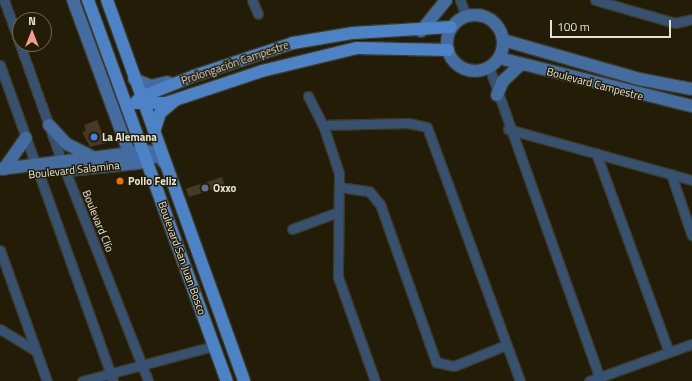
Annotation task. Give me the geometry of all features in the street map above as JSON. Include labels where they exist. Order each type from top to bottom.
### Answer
[{"type":"main road","name":"Boulevard San Juan Bosco","points":[[88,0],[131,119],[151,151],[166,165],[244,381]]},
{"type":"main road","name":"Boulevard San Juan Bosco","points":[[107,0],[134,79],[151,151],[214,346],[227,381]]},
{"type":"main road","name":"Prolongación Campestre","points":[[140,101],[194,76],[293,43],[353,33],[421,31],[451,27]]},
{"type":"main road","name":"Prolongación Campestre","points":[[175,100],[292,62],[357,48],[448,50]]},
{"type":"main road","points":[[113,68],[126,74],[129,64]]},
{"type":"main road","points":[[122,93],[140,101],[175,100]]},
{"type":"main road","points":[[166,165],[155,160],[151,151],[160,113],[175,100]]},
{"type":"main road","points":[[131,119],[140,101]]},
{"type":"street","name":"Boulevard Clío","points":[[4,0],[63,166],[148,381]]},
{"type":"street","points":[[73,0],[130,155]]},
{"type":"street","points":[[252,0],[258,14]]},
{"type":"street","points":[[421,31],[446,0]]},
{"type":"street","points":[[460,0],[466,16]]},
{"type":"street","points":[[595,0],[675,23],[692,19]]},
{"type":"street","points":[[476,14],[495,22],[503,40],[499,58],[489,67],[464,69],[448,50],[451,27],[466,16],[476,14]]},
{"type":"street","name":"Boulevard Campestre","points":[[503,40],[639,79],[692,89]]},
{"type":"street","name":"Boulevard Campestre","points":[[499,58],[692,106]]},
{"type":"street","points":[[497,95],[503,81],[521,64]]},
{"type":"street","points":[[0,65],[111,377]]},
{"type":"street","points":[[489,67],[508,129],[601,379]]},
{"type":"street","points":[[134,79],[151,86],[194,76]]},
{"type":"street","points":[[308,96],[323,125],[335,159],[339,187],[338,277],[375,381]]},
{"type":"street","points":[[323,125],[408,122],[427,127],[520,381]]},
{"type":"street","points":[[49,125],[74,149],[98,158]]},
{"type":"street","points":[[508,129],[692,180]]},
{"type":"street","points":[[1,172],[26,138]]},
{"type":"street","name":"Boulevard Salamina","points":[[63,166],[98,158],[130,155],[151,151]]},
{"type":"street","name":"Boulevard Salamina","points":[[1,172],[63,166],[151,151]]},
{"type":"street","points":[[596,153],[669,352]]},
{"type":"street","points":[[671,174],[692,236]]},
{"type":"street","points":[[339,187],[369,191],[380,204],[436,362],[454,366],[506,345]]},
{"type":"street","points":[[292,229],[338,212]]},
{"type":"street","points":[[0,250],[47,381]]},
{"type":"street","points":[[0,329],[36,350]]},
{"type":"street","points":[[589,381],[601,379],[692,344]]},
{"type":"street","points":[[82,381],[111,377],[141,363],[214,346]]},
{"type":"building","name":"La Alemana","points":[[97,120],[106,143],[90,147],[82,132],[86,131],[84,125]]},
{"type":"building","name":"Oxxo","points":[[222,177],[225,186],[189,197],[186,189]]},
{"type":"place","name":"La Alemana","points":[[94,137]]},
{"type":"place","name":"Pollo Feliz","points":[[120,181]]},
{"type":"place","name":"Oxxo","points":[[205,188]]}]
